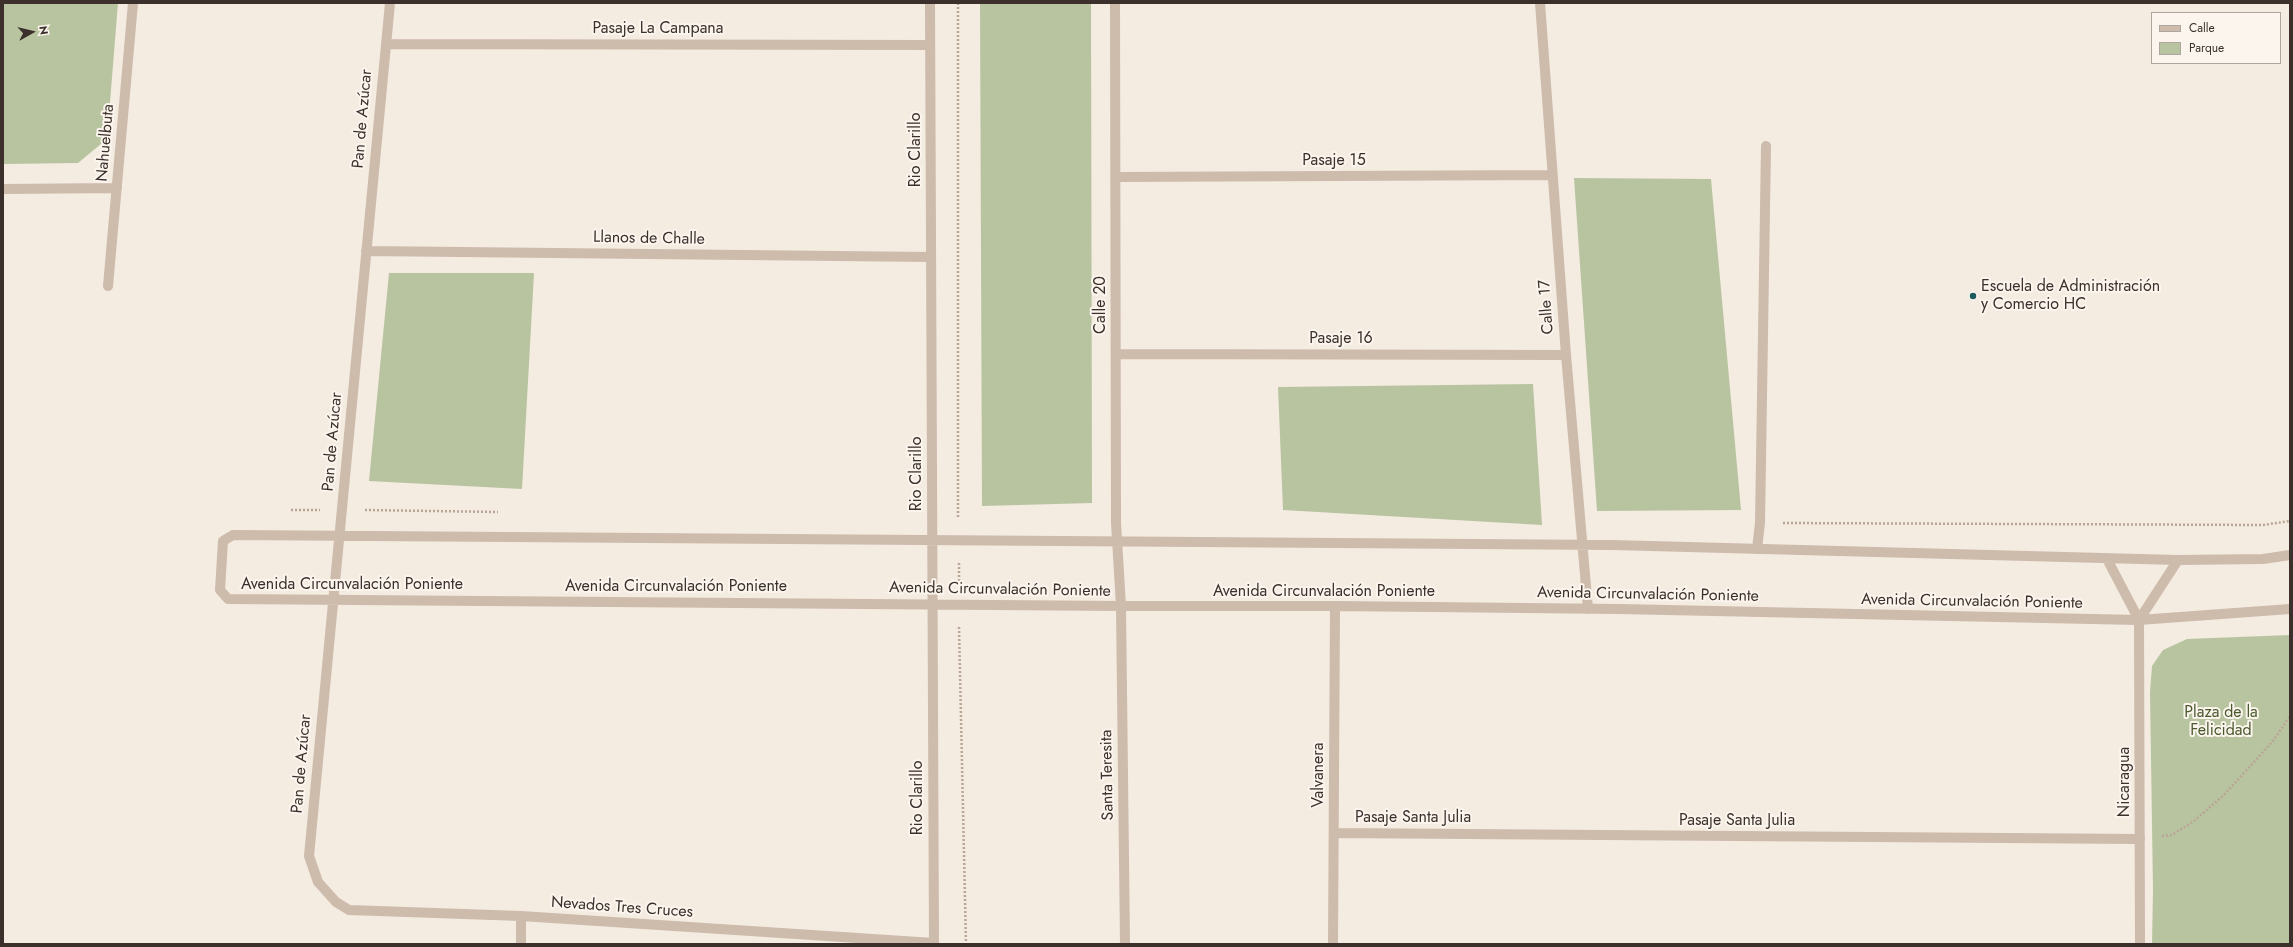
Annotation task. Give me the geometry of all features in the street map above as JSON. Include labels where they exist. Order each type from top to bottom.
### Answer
[{"type":"street","name":"Nahuelbuta","points":[[108,286],[134,3]]},
{"type":"street","name":"Pan de Azúcar","points":[[318,882],[309,856],[390,3]]},
{"type":"street","name":"Rio Clarillo","points":[[930,3],[934,944]]},
{"type":"street","name":"Calle 20","points":[[1115,3],[1117,543],[1122,606]]},
{"type":"street","name":"Calle 17","points":[[1540,3],[1566,355],[1588,609]]},
{"type":"street","name":"Pasaje La Campana","points":[[386,44],[930,45]]},
{"type":"street","points":[[1757,549],[1760,523],[1766,146]]},
{"type":"street","name":"Pasaje 15","points":[[1116,177],[1552,175]]},
{"type":"street","points":[[3,189],[117,188]]},
{"type":"street","name":"Llanos de Challe","points":[[366,251],[931,257]]},
{"type":"street","name":"Pasaje 16","points":[[1116,354],[1566,355]]},
{"type":"street","name":"Avenida Circunvalación Poniente","points":[[2290,555],[2263,559],[2135,560],[1582,545],[1117,543],[932,540],[233,535],[223,541],[220,590],[228,599],[1122,606],[1335,606],[1588,609],[2139,620],[2290,608]]},
{"type":"street","name":"Nicaragua","points":[[2107,559],[2139,620],[2140,944]]},
{"type":"street","points":[[2139,620],[2178,560]]},
{"type":"street","name":"Santa Teresita","points":[[1122,606],[1125,944]]},
{"type":"street","name":"Valvanera","points":[[1333,944],[1335,606]]},
{"type":"street","name":"Pasaje Santa Julia","points":[[1334,833],[2140,839]]},
{"type":"street","name":"Nevados Tres Cruces","points":[[318,882],[336,902],[349,910],[521,916],[934,944]]},
{"type":"street","points":[[521,916],[521,944]]},
{"type":"path","points":[[958,3],[958,541],[966,944]]},
{"type":"path","points":[[2140,839],[2172,834],[2194,821],[2224,795],[2273,741],[2290,716]]},
{"type":"green space","points":[[3,3],[118,3],[107,139],[78,163],[3,164]]},
{"type":"green space","points":[[980,3],[1091,3],[1092,503],[982,506]]},
{"type":"green space","points":[[1574,178],[1711,179],[1741,510],[1597,511]]},
{"type":"green space","points":[[389,273],[534,273],[522,489],[369,481]]},
{"type":"green space","points":[[1533,384],[1542,525],[1283,510],[1278,387]]},
{"type":"green space","name":"Plaza de la Felicidad","points":[[2290,635],[2290,944],[2152,944],[2153,890],[2150,692],[2152,666],[2163,650],[2187,639]]},
{"type":"green space","points":[[565,943],[675,944],[564,944]]},
{"type":"place","name":"Escuela de Administración y Comercio HC","points":[[1973,296]]}]
